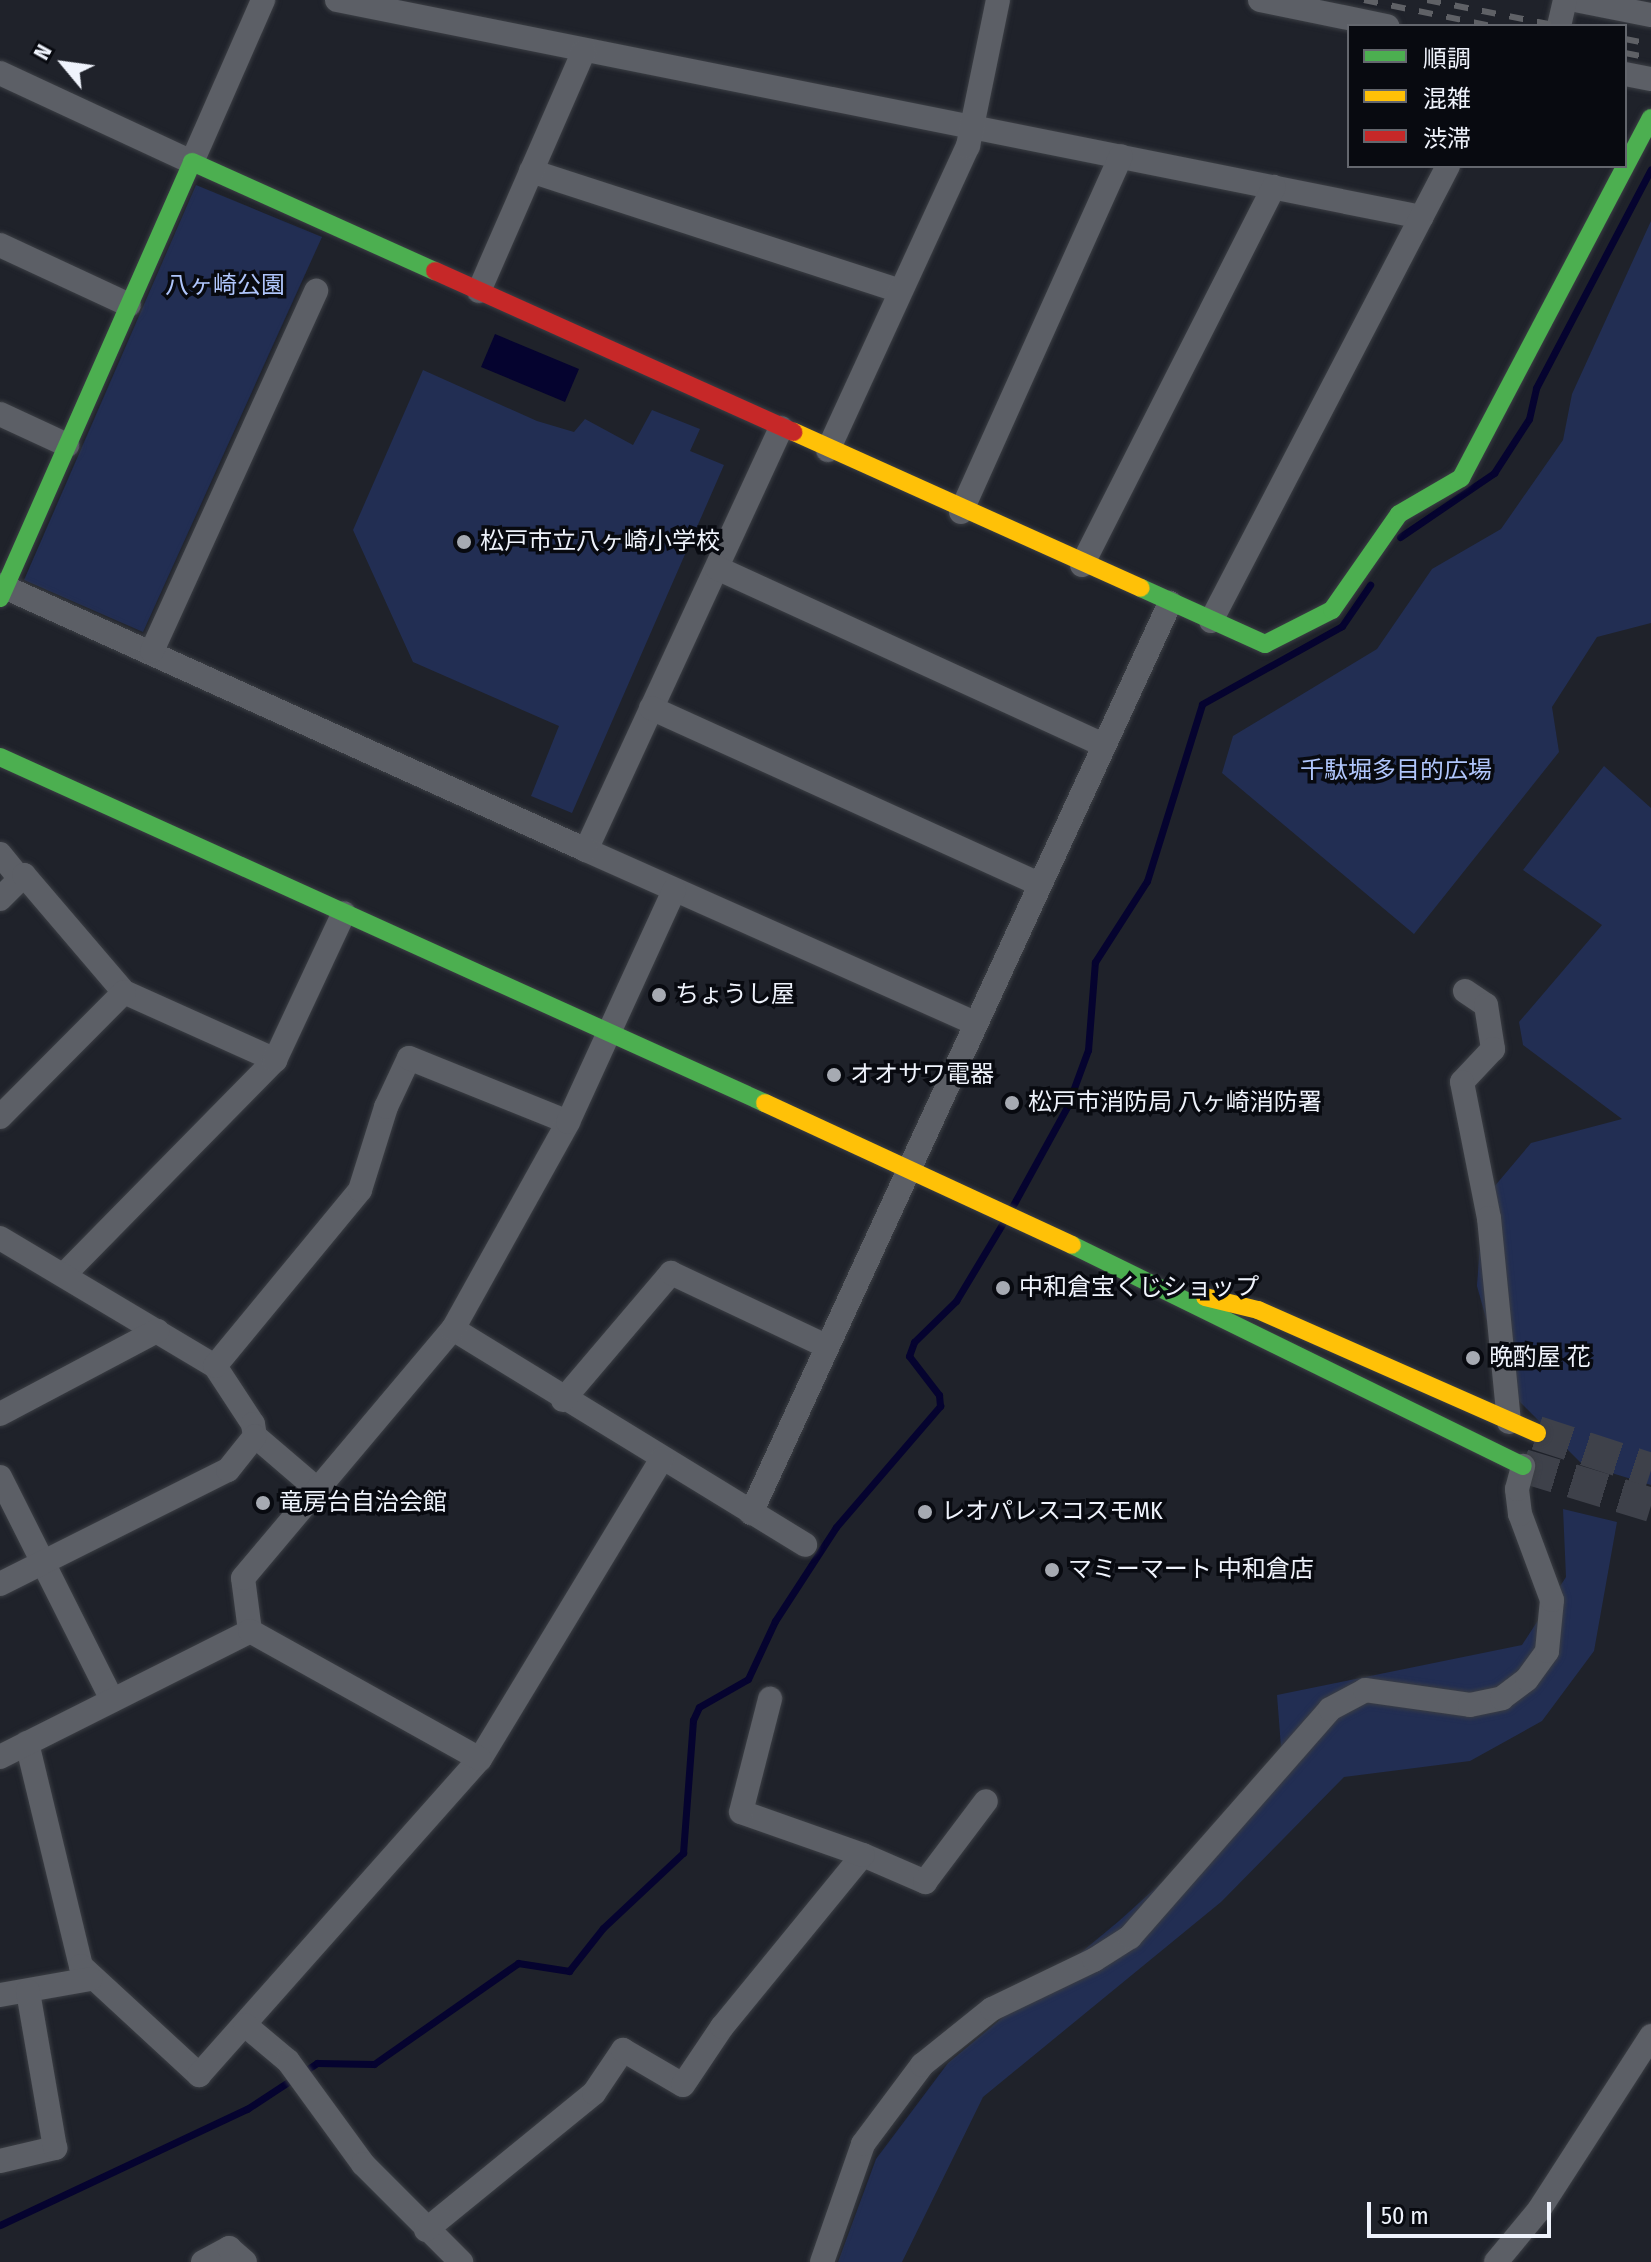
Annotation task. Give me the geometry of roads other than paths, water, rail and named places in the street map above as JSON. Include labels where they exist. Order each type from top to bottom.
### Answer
[{"type":"street","points":[[263,0],[2,590],[152,651],[674,890],[974,1023]]},
{"type":"street","points":[[337,0],[1421,217]]},
{"type":"street","points":[[828,450],[973,127],[998,0]]},
{"type":"street","points":[[1260,0],[1377,24]]},
{"type":"street","points":[[1559,24],[1565,0]]},
{"type":"street","points":[[1575,0],[1651,15]]},
{"type":"street","points":[[479,291],[584,51]]},
{"type":"street","points":[[0,73],[961,512],[1265,644],[1332,610],[1399,514],[1461,478],[1625,168]]},
{"type":"street","points":[[1627,74],[1651,79]]},
{"type":"street","points":[[1627,163],[1651,118]]},
{"type":"street","points":[[961,512],[1121,156]]},
{"type":"street","points":[[1211,621],[1447,168]]},
{"type":"street","points":[[531,171],[898,290]]},
{"type":"street","points":[[1082,565],[1274,187]]},
{"type":"street","points":[[0,245],[129,305]]},
{"type":"street","points":[[152,651],[316,291]]},
{"type":"street","points":[[0,414],[67,445]]},
{"type":"street","points":[[586,850],[781,428]]},
{"type":"street","points":[[717,568],[1102,744]]},
{"type":"street","points":[[751,1513],[1037,883],[1170,603]]},
{"type":"street","points":[[651,708],[1037,883]]},
{"type":"street","points":[[0,757],[1166,1288],[1260,1340],[1523,1466],[1517,1489],[1520,1514],[1552,1600],[1547,1651],[1527,1679],[1502,1698],[1470,1705],[1365,1690],[1330,1709],[1130,1937],[1094,1960],[992,2009],[922,2065],[863,2144],[822,2262]]},
{"type":"street","points":[[0,854],[20,879]]},
{"type":"street","points":[[0,899],[24,875],[124,992],[275,1060]]},
{"type":"street","points":[[250,1631],[243,1578],[453,1329],[568,1122],[674,890]]},
{"type":"street","points":[[65,1274],[275,1060],[344,913]]},
{"type":"street","points":[[1465,991],[1486,1005],[1493,1049],[1462,1082],[1489,1218],[1509,1422]]},
{"type":"street","points":[[0,1117],[124,992]]},
{"type":"street","points":[[215,1366],[360,1190],[386,1107],[409,1058],[568,1122]]},
{"type":"street","points":[[1,1240],[65,1274],[215,1366],[253,1424],[255,1436],[317,1489]]},
{"type":"street","points":[[563,1400],[671,1273],[826,1346]]},
{"type":"street","points":[[1166,1288],[1258,1310],[1537,1433]]},
{"type":"street","points":[[453,1329],[563,1400],[805,1545]]},
{"type":"street","points":[[0,1414],[157,1331]]},
{"type":"street","points":[[0,1584],[228,1470],[255,1436]]},
{"type":"street","points":[[27,1743],[81,1966],[91,1979],[199,2075],[480,1759],[661,1460]]},
{"type":"street","points":[[0,1477],[112,1700]]},
{"type":"street","points":[[250,1631],[480,1759]]},
{"type":"street","points":[[0,1757],[250,1631]]},
{"type":"street","points":[[770,1699],[741,1812],[863,1855],[925,1882],[986,1801]]},
{"type":"street","points":[[426,2230],[594,2093],[623,2050],[683,2085],[722,2027],[863,1855]]},
{"type":"street","points":[[0,1995],[91,1979]]},
{"type":"street","points":[[0,2161],[55,2148],[28,1991]]},
{"type":"street","points":[[245,2025],[288,2061],[363,2164],[461,2262]]},
{"type":"street","points":[[1496,2262],[1557,2184],[1634,2055],[1651,2036]]},
{"type":"street","points":[[203,2262],[229,2248],[245,2262]]},
{"type":"waterway","points":[[1400,537],[1494,473],[1529,419],[1536,388],[1651,169]]},
{"type":"waterway","points":[[1012,1207],[1067,1107],[1088,1050],[1095,962],[1147,881],[1202,704],[1342,626],[1370,585]]},
{"type":"waterway","points":[[0,2225],[247,2109],[317,2063],[374,2064],[518,1963],[569,1971],[603,1928],[683,1853],[693,1720],[699,1707],[748,1679],[775,1621],[836,1527],[940,1406],[939,1395],[909,1356],[914,1342],[956,1301],[1004,1221]]},
{"type":"tunnel","points":[[1537,1433],[1651,1470]]},
{"type":"tunnel","points":[[1523,1466],[1651,1505]]},
{"type":"railway","points":[[1364,0],[1482,24]]},
{"type":"railway","points":[[1427,0],[1548,24]]},
{"type":"railway","points":[[1627,39],[1651,44]]},
{"type":"railway","points":[[1627,53],[1651,58]]},
{"type":"place","name":"松戸市立八ヶ崎小学校","points":[[464,542]]},
{"type":"place","name":"ちょうし屋","points":[[659,995]]},
{"type":"place","name":"オオサワ電器","points":[[834,1075]]},
{"type":"place","name":"松戸市消防局 八ヶ崎消防署","points":[[1012,1103]]},
{"type":"place","name":"中和倉宝くじショップ","points":[[1003,1288]]},
{"type":"place","name":"晩酌屋 花","points":[[1473,1358]]},
{"type":"place","name":"竜房台自治会館","points":[[263,1503]]},
{"type":"place","name":"レオパレスコスモMK","points":[[925,1512]]},
{"type":"place","name":"マミーマート 中和倉店","points":[[1052,1570]]},
{"type":"park label","name":"八ヶ崎公園","points":[[225,286]]},
{"type":"park label","name":"千駄堀多目的広場","points":[[1396,771]]}]
